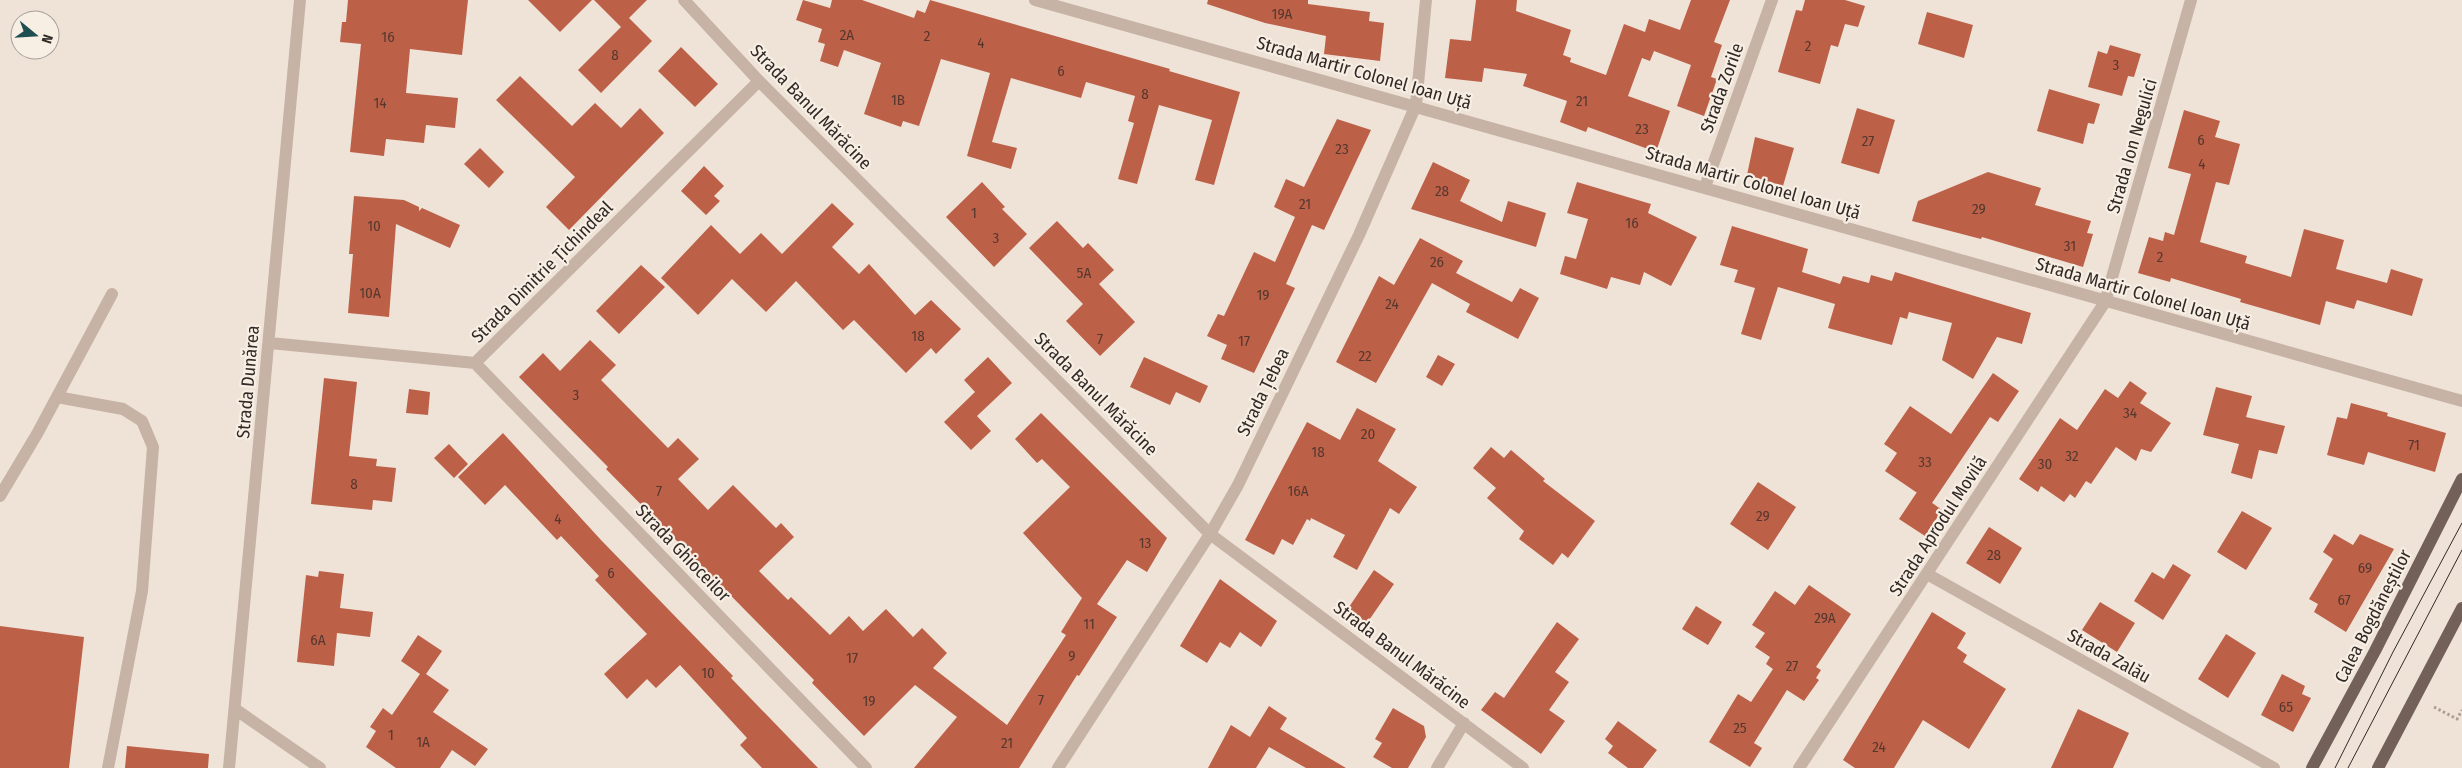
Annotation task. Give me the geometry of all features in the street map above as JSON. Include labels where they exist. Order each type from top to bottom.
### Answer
[{"type":"main road","name":"Calea Bogdăneștilor","points":[[2312,768],[2375,652],[2462,479]]},
{"type":"main road","points":[[2378,768],[2462,608]]},
{"type":"street","name":"Strada Dunărea","points":[[229,768],[270,343],[300,0]]},
{"type":"street","name":"Strada Banul Mărăcine","points":[[684,0],[759,81],[1210,534],[1523,768]]},
{"type":"street","name":"Strada Martir Colonel Ioan Uță","points":[[1035,0],[1416,105],[2105,302],[2462,400]]},
{"type":"street","name":"Strada Țebea","points":[[1058,768],[1210,534],[1238,485],[1355,244],[1416,105],[1426,0]]},
{"type":"street","name":"Strada Zorile","points":[[1705,188],[1772,0]]},
{"type":"street","name":"Strada Ion Negulici","points":[[2105,302],[2191,0]]},
{"type":"street","name":"Strada Dimitrie Țichindeal","points":[[270,343],[475,363],[759,81]]},
{"type":"street","points":[[0,496],[57,397],[112,294]]},
{"type":"street","name":"Strada Aprodul Movilă","points":[[1799,768],[2105,302]]},
{"type":"street","name":"Strada Ghioceilor","points":[[475,363],[866,768]]},
{"type":"street","points":[[57,397],[123,409],[142,421],[153,447],[142,591],[108,768]]},
{"type":"street","name":"Strada Zalău","points":[[1927,574],[2274,768]]},
{"type":"street","points":[[235,709],[320,768]]},
{"type":"street","points":[[1437,768],[1464,723]]},
{"type":"path","points":[[2434,707],[2457,719],[2462,710]]},
{"type":"building","points":[[348,0],[468,0],[462,55],[410,49],[406,93],[458,98],[455,128],[426,125],[424,143],[386,139],[384,156],[350,152],[361,44],[340,42],[342,22],[346,22]]},
{"type":"building","points":[[528,0],[592,0],[560,32]]},
{"type":"building","points":[[594,0],[647,0],[629,18],[652,41],[601,93],[578,70],[621,27]]},
{"type":"building","points":[[803,0],[830,8],[832,0],[862,0],[914,18],[917,10],[925,13],[930,0],[1170,69],[1169,71],[1240,92],[1214,185],[1195,180],[1212,120],[1159,105],[1137,184],[1118,179],[1134,123],[1128,121],[1135,96],[1086,82],[1081,98],[1011,78],[992,142],[1017,148],[1011,169],[967,156],[990,73],[941,59],[919,126],[903,121],[901,127],[864,114],[881,63],[844,50],[838,67],[820,61],[825,44],[818,42],[822,29],[796,20]]},
{"type":"building","points":[[1208,0],[1308,0],[1308,4],[1370,12],[1369,21],[1384,23],[1380,61],[1324,54],[1326,36],[1265,23],[1207,4]]},
{"type":"building","points":[[1476,0],[1517,0],[1516,11],[1571,30],[1563,55],[1571,58],[1570,62],[1606,75],[1624,24],[1645,32],[1649,19],[1680,30],[1691,0],[1730,0],[1714,42],[1722,45],[1711,77],[1717,79],[1704,116],[1677,106],[1691,65],[1654,51],[1650,61],[1642,58],[1628,96],[1670,111],[1656,152],[1588,127],[1586,132],[1560,122],[1567,101],[1523,86],[1527,74],[1484,68],[1482,82],[1445,78],[1450,39],[1471,41]]},
{"type":"building","points":[[1805,0],[1845,0],[1865,6],[1858,27],[1845,24],[1838,47],[1831,45],[1820,84],[1778,72],[1796,10],[1802,11]]},
{"type":"building","points":[[1927,12],[1973,25],[1964,58],[1918,44]]},
{"type":"building","points":[[2110,45],[2141,54],[2134,77],[2128,76],[2122,96],[2088,87],[2098,51],[2107,54]]},
{"type":"building","points":[[681,47],[718,84],[695,107],[658,71]]},
{"type":"building","points":[[520,76],[572,126],[595,103],[621,128],[640,108],[664,133],[569,230],[546,207],[575,177],[496,100]]},
{"type":"building","points":[[2049,89],[2100,104],[2094,124],[2088,123],[2083,144],[2037,131]]},
{"type":"building","points":[[1857,108],[1895,120],[1879,174],[1841,163]]},
{"type":"building","points":[[2184,110],[2220,121],[2215,137],[2240,144],[2229,185],[2216,182],[2200,242],[2247,256],[2245,263],[2291,277],[2304,229],[2344,240],[2336,269],[2387,283],[2391,269],[2423,279],[2412,316],[2357,300],[2354,309],[2326,301],[2320,325],[2240,302],[2241,299],[2171,278],[2170,282],[2138,273],[2149,237],[2163,241],[2165,232],[2174,235],[2191,174],[2168,168]]},
{"type":"building","points":[[1337,119],[1371,130],[1324,230],[1312,225],[1286,284],[1295,288],[1254,373],[1221,359],[1227,345],[1207,336],[1218,314],[1224,316],[1254,252],[1275,262],[1295,217],[1274,207],[1286,179],[1304,187]]},
{"type":"building","points":[[1755,137],[1794,148],[1783,186],[1747,175]]},
{"type":"building","points":[[480,148],[504,172],[489,188],[464,164]]},
{"type":"building","points":[[1433,162],[1470,180],[1460,201],[1502,222],[1508,201],[1546,213],[1536,247],[1411,209]]},
{"type":"building","points":[[704,166],[724,186],[714,196],[720,201],[706,215],[681,191]]},
{"type":"building","points":[[1988,172],[2041,188],[2035,205],[2091,221],[2087,233],[2093,234],[2083,267],[1982,237],[1981,239],[1912,221],[1918,201]]},
{"type":"building","points":[[982,182],[1005,207],[1002,209],[1027,234],[994,267],[946,217]]},
{"type":"building","points":[[1577,182],[1651,204],[1648,213],[1697,237],[1671,286],[1644,272],[1640,285],[1611,277],[1607,289],[1560,274],[1565,256],[1576,259],[1588,219],[1567,213]]},
{"type":"building","points":[[354,196],[404,200],[419,207],[419,211],[422,208],[460,225],[450,248],[396,224],[389,317],[348,313],[353,254],[349,254]]},
{"type":"building","points":[[832,203],[854,224],[832,247],[859,274],[869,264],[915,315],[931,300],[961,329],[936,354],[931,348],[906,373],[854,320],[843,330],[796,281],[766,312],[732,279],[698,315],[661,278],[711,225],[740,254],[761,233],[782,254]]},
{"type":"building","points":[[1057,221],[1083,248],[1088,243],[1114,270],[1099,284],[1135,322],[1100,356],[1066,321],[1083,304],[1029,248]]},
{"type":"building","points":[[1732,226],[1808,249],[1802,272],[1840,284],[1843,276],[1869,283],[1871,275],[1892,281],[1895,272],[2031,313],[2022,344],[1997,337],[1973,379],[1942,360],[1952,323],[1909,312],[1907,319],[1900,317],[1892,345],[1828,328],[1835,304],[1778,287],[1761,340],[1741,334],[1755,288],[1734,282],[1738,270],[1720,265]]},
{"type":"building","points":[[1420,238],[1463,261],[1456,273],[1512,302],[1520,288],[1539,298],[1518,339],[1466,312],[1470,304],[1432,283],[1376,383],[1336,362],[1379,276],[1394,285]]},
{"type":"building","points":[[641,265],[665,287],[619,334],[596,311]]},
{"type":"building","points":[[590,340],[616,365],[601,380],[668,448],[678,438],[699,459],[678,479],[708,510],[733,485],[776,528],[781,523],[794,537],[759,571],[788,600],[791,597],[830,635],[849,616],[863,631],[886,609],[913,637],[922,628],[947,653],[933,668],[1007,725],[1066,635],[1061,632],[1082,598],[1023,533],[1070,487],[1042,459],[1037,463],[1015,439],[1041,413],[1167,538],[1147,572],[1127,560],[1097,604],[1117,617],[1079,676],[1077,675],[1019,768],[914,768],[957,717],[915,685],[864,736],[812,683],[814,680],[606,469],[608,467],[519,377],[543,353],[560,371]]},
{"type":"building","points":[[1438,355],[1455,364],[1442,386],[1426,377]]},
{"type":"building","points":[[988,357],[1012,383],[977,416],[991,431],[971,450],[944,422],[975,392],[964,380]]},
{"type":"building","points":[[1144,357],[1208,386],[1200,403],[1176,392],[1170,405],[1130,387]]},
{"type":"building","points":[[1993,373],[2019,391],[1998,422],[1990,417],[1932,503],[1885,471],[1897,453],[1884,444],[1910,406],[1951,434]]},
{"type":"building","points":[[324,378],[357,382],[349,456],[377,459],[376,466],[396,468],[392,502],[373,500],[372,510],[311,504]]},
{"type":"building","points":[[2130,381],[2147,393],[2140,403],[2171,423],[2151,452],[2141,449],[2136,461],[2116,447],[2091,484],[2086,481],[2075,498],[2070,494],[2064,502],[2041,486],[2038,492],[2019,479],[2060,418],[2077,430],[2105,389],[2118,398]]},
{"type":"building","points":[[2216,387],[2252,396],[2246,417],[2285,426],[2277,454],[2259,450],[2252,479],[2231,473],[2239,444],[2203,435]]},
{"type":"building","points":[[409,389],[430,392],[428,415],[406,413]]},
{"type":"building","points":[[2351,403],[2388,413],[2387,416],[2446,433],[2435,472],[2368,452],[2364,465],[2327,455],[2337,417],[2347,419]]},
{"type":"building","points":[[1357,408],[1396,429],[1378,461],[1417,487],[1399,514],[1390,508],[1357,570],[1333,557],[1345,535],[1311,518],[1310,521],[1307,519],[1293,545],[1282,539],[1274,555],[1245,540],[1307,422],[1340,440]]},
{"type":"building","points":[[503,433],[601,540],[733,676],[731,678],[818,768],[762,768],[740,745],[747,738],[680,665],[656,688],[647,679],[627,699],[604,674],[647,634],[595,580],[599,576],[561,536],[557,540],[505,485],[485,505],[458,477]]},
{"type":"building","points":[[449,444],[468,464],[454,478],[434,458]]},
{"type":"building","points":[[1491,447],[1504,458],[1511,450],[1545,479],[1543,481],[1595,521],[1568,558],[1562,553],[1553,565],[1519,539],[1524,531],[1487,498],[1496,488],[1473,468]]},
{"type":"building","points":[[1758,482],[1796,507],[1768,550],[1730,524]]},
{"type":"building","points":[[1917,492],[1942,510],[1925,536],[1899,519]]},
{"type":"building","points":[[2242,511],[2272,528],[2246,570],[2217,552]]},
{"type":"building","points":[[1989,527],[2022,548],[2000,584],[1966,563]]},
{"type":"building","points":[[2334,534],[2353,545],[2360,534],[2394,549],[2346,632],[2314,612],[2318,604],[2309,599],[2333,559],[2323,552]]},
{"type":"building","points":[[2173,564],[2191,575],[2163,620],[2134,601],[2152,572],[2164,579]]},
{"type":"building","points":[[1374,570],[1394,584],[1367,623],[1347,610]]},
{"type":"building","points":[[319,571],[344,574],[340,608],[373,612],[370,637],[337,633],[334,666],[297,662],[306,575],[318,577]]},
{"type":"building","points":[[1220,579],[1277,621],[1261,647],[1240,632],[1230,648],[1220,642],[1207,663],[1180,646]]},
{"type":"building","points":[[1809,585],[1851,614],[1816,667],[1821,670],[1816,678],[1819,680],[1804,701],[1787,690],[1754,743],[1762,748],[1750,767],[1709,742],[1738,694],[1751,702],[1773,669],[1766,664],[1770,657],[1755,647],[1765,633],[1752,625],[1775,591],[1795,605]]},
{"type":"building","points":[[2100,602],[2135,623],[2117,652],[2082,630]]},
{"type":"building","points":[[1696,606],[1722,622],[1708,645],[1682,629]]},
{"type":"building","points":[[1932,612],[1966,633],[1957,648],[1967,655],[1963,662],[2006,689],[1969,749],[1923,720],[1894,768],[1855,768],[1843,760]]},
{"type":"building","points":[[1557,622],[1579,639],[1555,672],[1569,682],[1549,710],[1565,721],[1541,754],[1481,710],[1495,692],[1504,698]]},
{"type":"building","points":[[0,626],[84,637],[69,768],[0,768]]},
{"type":"building","points":[[2226,634],[2256,653],[2228,698],[2198,679]]},
{"type":"building","points":[[418,635],[442,651],[426,674],[449,690],[433,712],[488,749],[475,766],[452,750],[440,768],[396,768],[366,747],[376,731],[370,727],[383,708],[392,715],[420,674],[401,661]]},
{"type":"building","points":[[2282,674],[2305,686],[2302,694],[2311,698],[2293,732],[2261,715]]},
{"type":"building","points":[[1269,706],[1287,718],[1280,729],[1346,768],[1306,768],[1269,747],[1256,768],[1208,768],[1231,725],[1250,737]]},
{"type":"building","points":[[1393,708],[1424,726],[1426,737],[1408,768],[1392,768],[1373,757],[1382,743],[1375,739]]},
{"type":"building","points":[[2078,709],[2129,733],[2113,768],[2051,768]]},
{"type":"building","points":[[1618,721],[1657,750],[1643,768],[1628,768],[1608,753],[1613,746],[1605,739]]},
{"type":"building","points":[[127,746],[209,754],[208,768],[125,768]]},
{"type":"tram line","points":[[2335,768],[2393,652],[2462,523]]},
{"type":"tram line","points":[[2348,768],[2462,550]]}]
